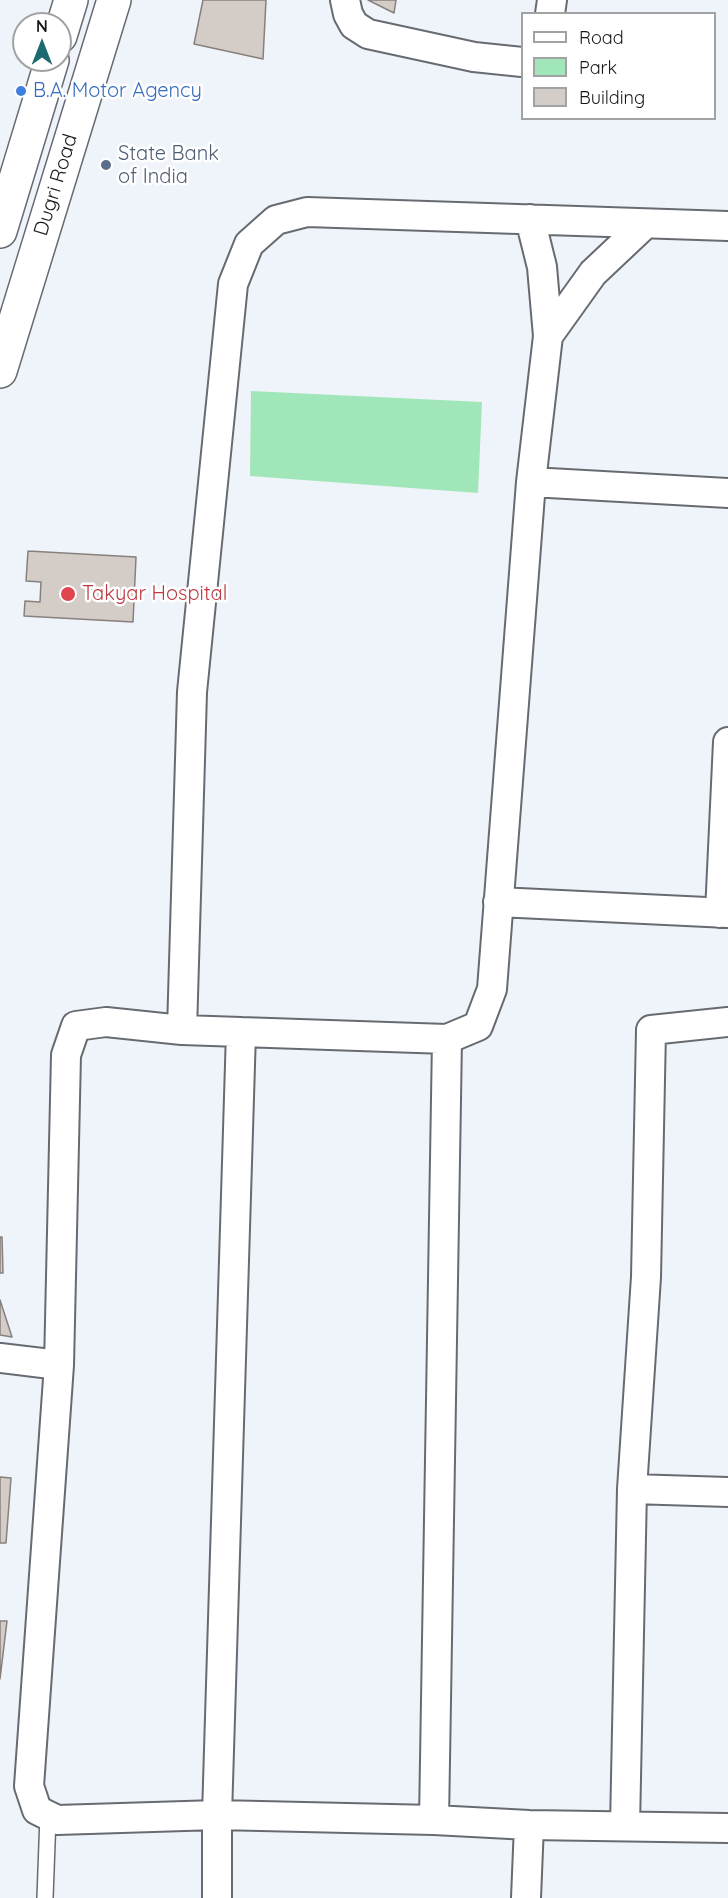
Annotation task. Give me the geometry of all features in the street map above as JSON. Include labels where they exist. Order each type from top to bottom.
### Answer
[{"type":"street","name":"Dugri Road","points":[[0,371],[114,0]]},
{"type":"street","points":[[345,0],[348,14],[354,25],[368,34],[474,57],[521,62]]},
{"type":"street","name":"Dugri Road","points":[[0,231],[48,72]]},
{"type":"street","points":[[182,1030],[192,692],[233,284],[249,244],[276,220],[307,212],[728,226]]},
{"type":"street","points":[[530,219],[542,267],[548,336],[531,482],[492,989],[478,1026],[447,1039],[182,1030],[106,1022],[76,1026],[66,1055],[59,1365],[29,1786],[37,1810],[57,1820],[217,1815],[434,1820],[529,1825],[728,1828]]},
{"type":"street","points":[[548,336],[593,273],[645,224]]},
{"type":"street","points":[[531,482],[728,493]]},
{"type":"street","points":[[498,902],[724,913],[728,742]]},
{"type":"street","points":[[625,1826],[632,1489],[646,1277],[651,1030],[728,1022]]},
{"type":"street","points":[[216,1898],[241,1032]]},
{"type":"street","points":[[434,1820],[447,1039]]},
{"type":"street","points":[[0,1358],[59,1365]]},
{"type":"street","points":[[632,1489],[728,1492]]},
{"type":"street","points":[[526,1898],[529,1825]]},
{"type":"lane","points":[[45,1898],[48,1816]]},
{"type":"green space","points":[[251,391],[482,402],[478,493],[250,476]]},
{"type":"building","points":[[203,0],[266,0],[263,59],[194,44]]},
{"type":"building","points":[[368,0],[396,0],[394,13]]},
{"type":"building","points":[[28,551],[136,557],[133,622],[24,616],[25,601],[40,602],[41,582],[26,581]]},
{"type":"building","points":[[0,1237],[2,1237],[3,1273],[0,1273]]},
{"type":"building","points":[[0,1300],[12,1337],[0,1335]]},
{"type":"building","points":[[0,1477],[11,1478],[6,1543],[0,1543]]},
{"type":"building","points":[[0,1621],[7,1621],[0,1679]]},
{"type":"place","name":"B.A. Motor Agency","points":[[21,91]]},
{"type":"place","name":"State Bank of India","points":[[106,165]]},
{"type":"place","name":"Takyar Hospital","points":[[68,594]]}]
